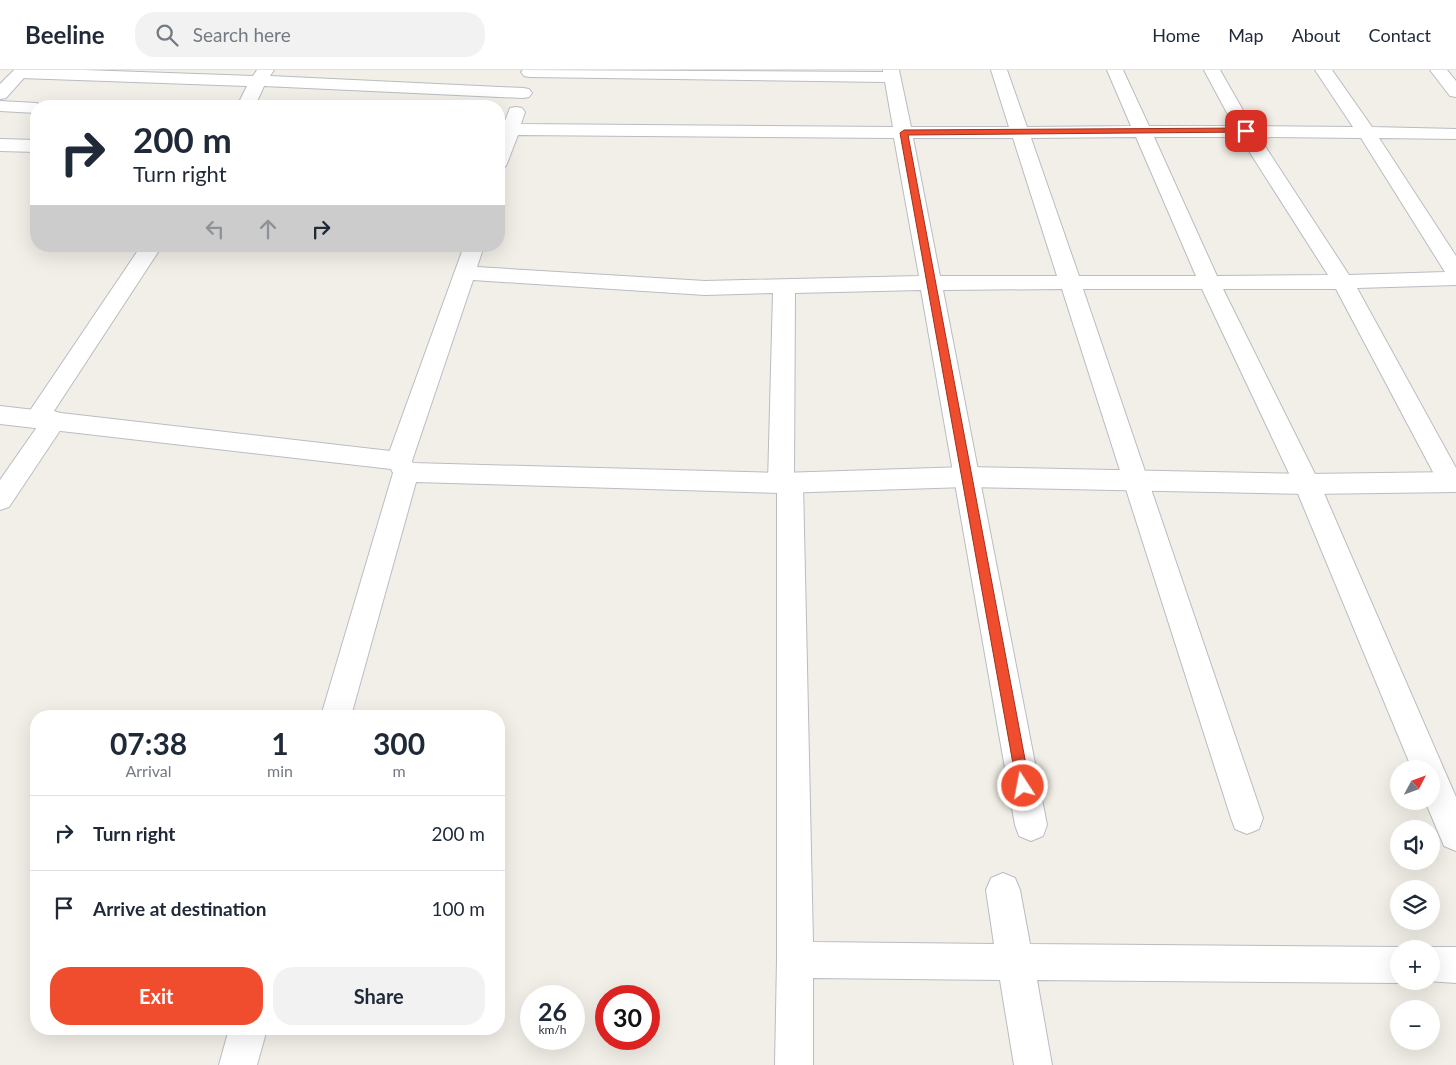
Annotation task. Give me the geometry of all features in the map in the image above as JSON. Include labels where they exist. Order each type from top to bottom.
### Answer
[{"type":"street","points":[[999,70],[1137,480],[1247,818]]},
{"type":"street","points":[[1115,70],[1210,284],[1307,484],[1424,760]]},
{"type":"street","points":[[0,415],[45,419],[403,466],[786,483],[966,477],[1307,484],[1453,482],[1342,282],[1246,131],[1212,70]]},
{"type":"street","points":[[1323,70],[1366,132],[1456,272]]},
{"type":"street","points":[[1438,70],[1456,92]]},
{"type":"street","points":[[1030,825],[904,133],[892,73],[530,71],[523,93],[507,124],[904,133],[1246,131],[1456,134]]},
{"type":"street","points":[[0,94],[22,72],[262,75],[523,93]]},
{"type":"street","points":[[249,100],[262,75]]},
{"type":"street","points":[[0,106],[30,108]]},
{"type":"street","points":[[0,145],[30,146]]},
{"type":"street","points":[[0,500],[45,419],[148,252]]},
{"type":"street","points":[[338,710],[403,466],[472,252]]},
{"type":"street","points":[[466,274],[705,288],[930,283],[1210,284],[1456,278]]},
{"type":"street","points":[[784,286],[795,960],[794,1065]]},
{"type":"street","points":[[1440,797],[1456,834]]},
{"type":"street","points":[[1002,890],[1033,1065]]},
{"type":"street","points":[[795,960],[1390,965]]},
{"type":"street","points":[[1440,965],[1456,965]]},
{"type":"street","points":[[238,1065],[246,1035]]},
{"type":"route","points":[[1023,786],[933,303],[904,133],[1246,131]]}]
